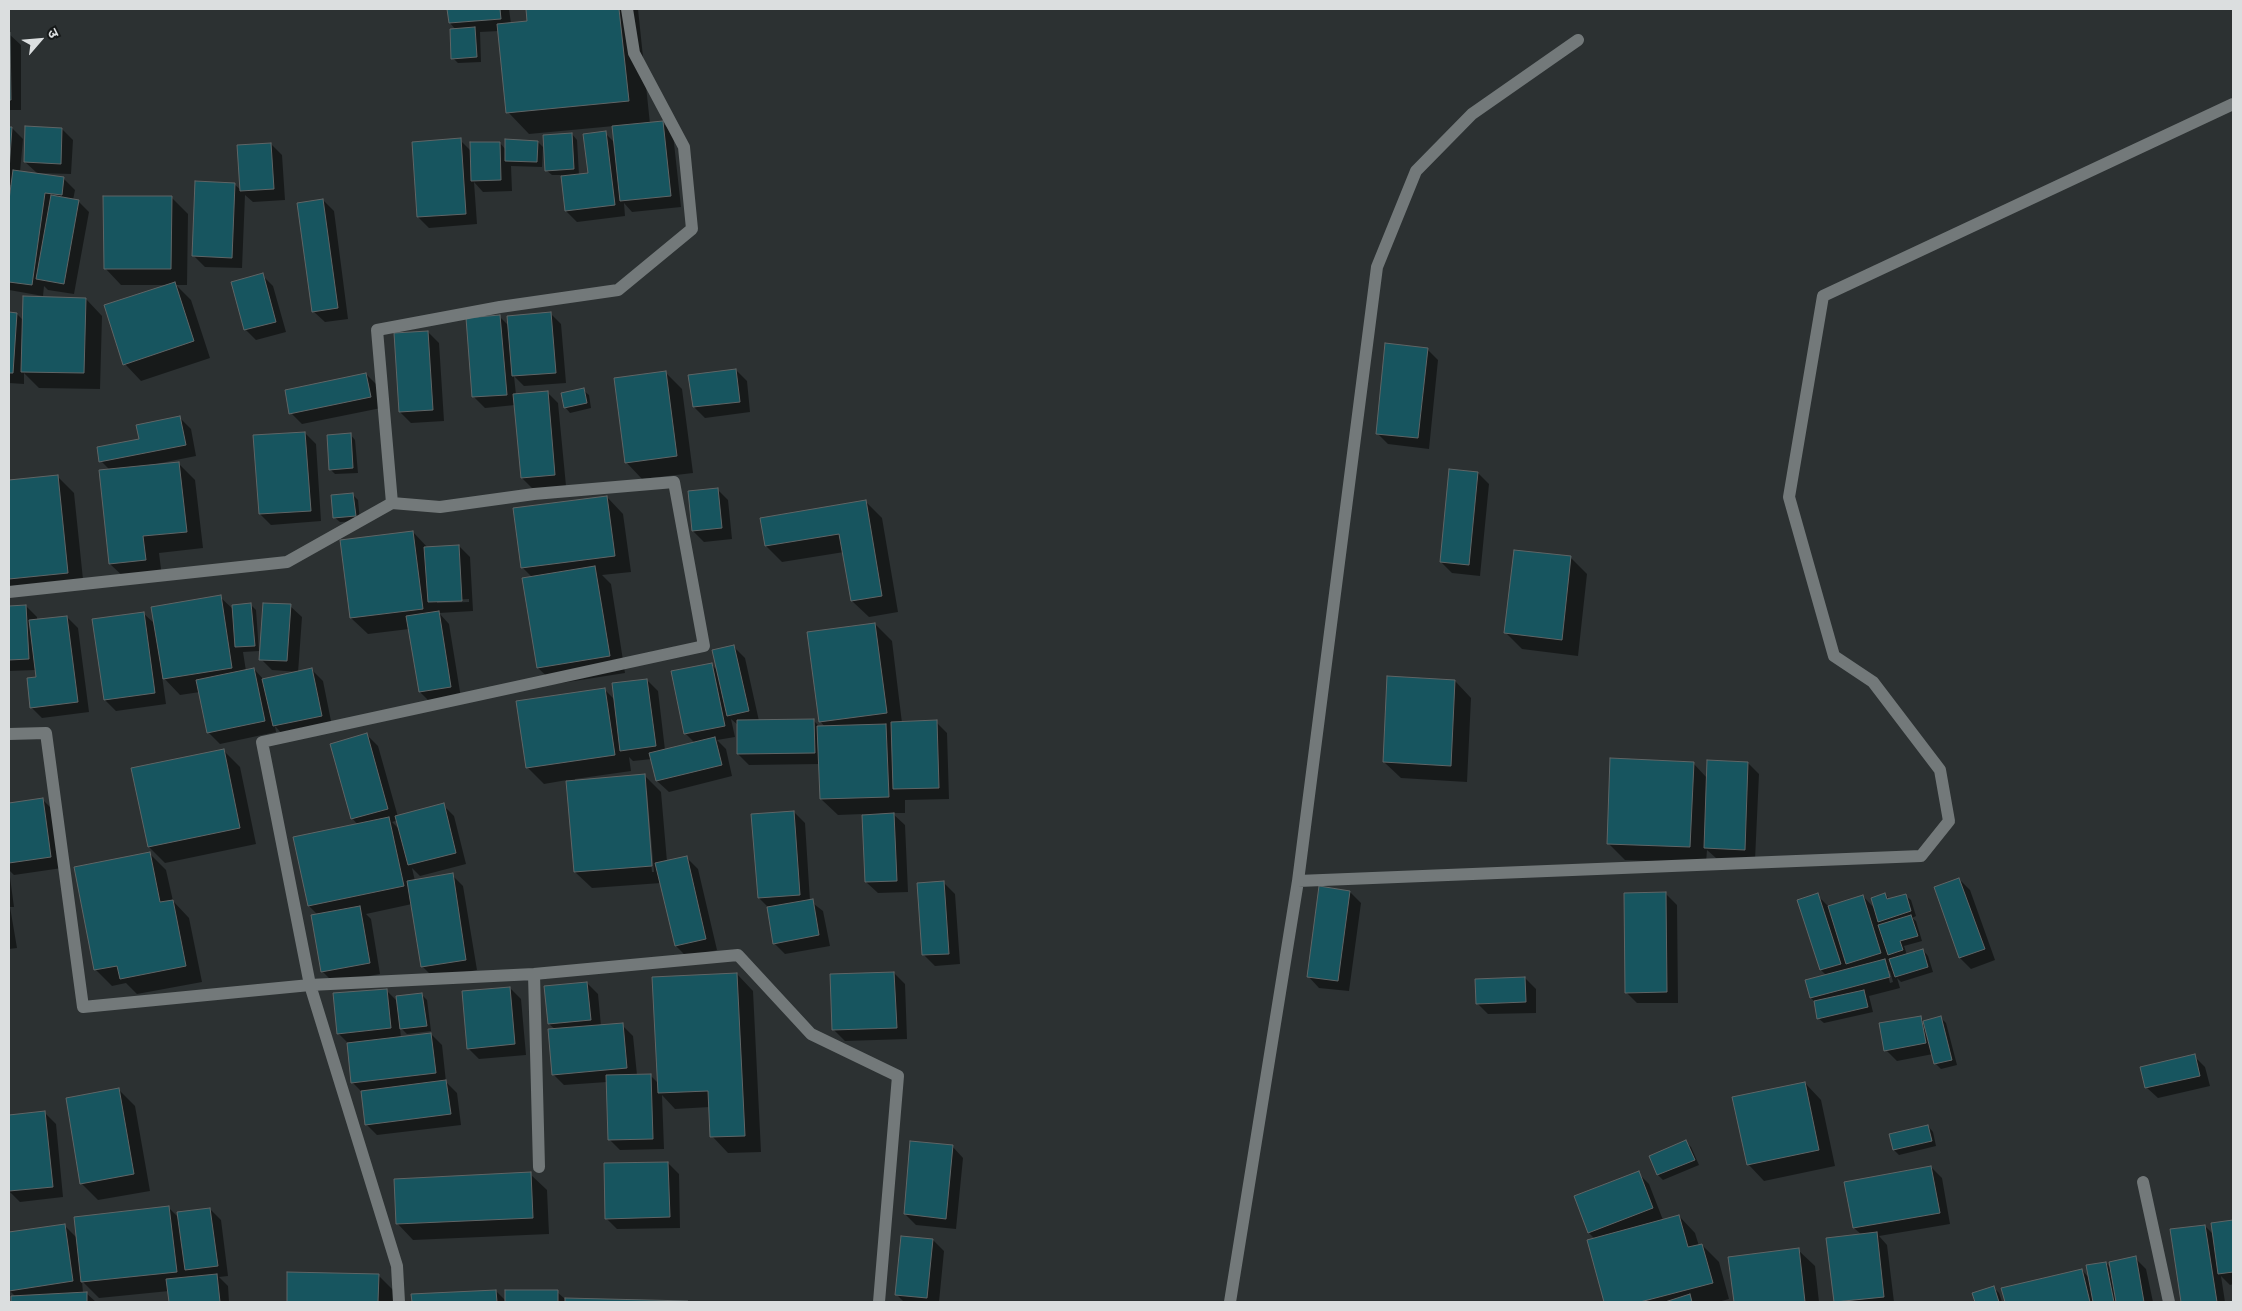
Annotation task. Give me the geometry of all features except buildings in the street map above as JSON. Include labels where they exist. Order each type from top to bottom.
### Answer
[{"type":"street","points":[[392,504],[377,330],[500,307],[618,290],[692,230],[684,147],[634,53],[627,9]]},
{"type":"street","points":[[1230,1302],[1298,881],[1377,267],[1416,171],[1472,114],[1578,40]]},
{"type":"street","points":[[1298,881],[1921,856],[1949,821],[1940,770],[1872,682],[1834,656],[1790,497],[1823,296],[2233,104]]},
{"type":"street","points":[[9,592],[287,562],[392,504],[440,507],[534,494],[674,482],[704,646],[262,742],[310,985],[397,1266],[399,1302]]},
{"type":"street","points":[[9,734],[46,733],[83,1007],[310,985],[534,974],[738,955],[811,1034],[898,1076],[879,1302]]},
{"type":"street","points":[[534,974],[539,1166]]},
{"type":"street","points":[[2143,1182],[2169,1302]]}]
